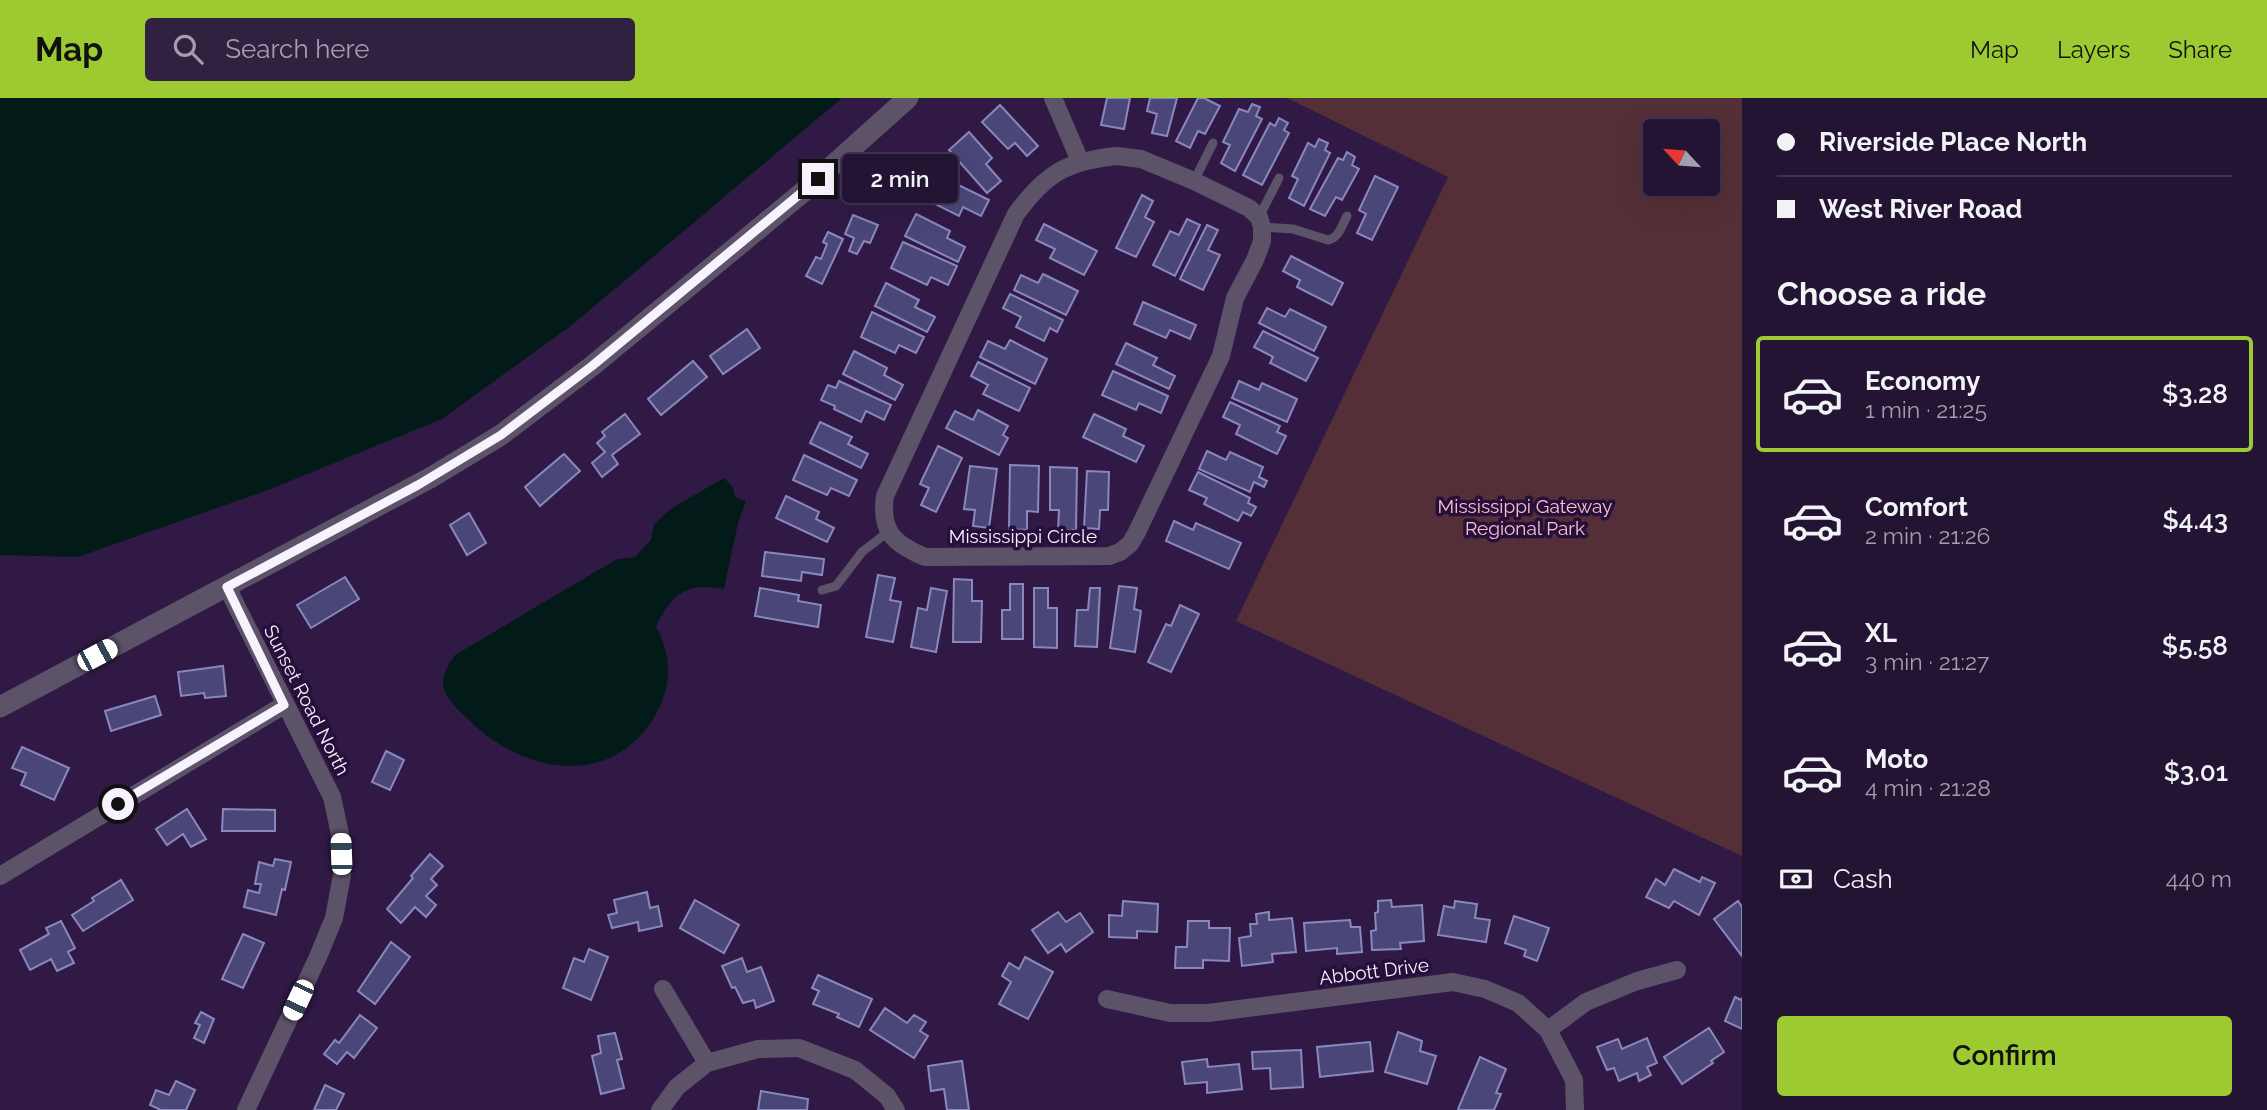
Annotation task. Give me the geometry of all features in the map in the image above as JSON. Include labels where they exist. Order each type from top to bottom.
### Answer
[{"type":"street","points":[[0,707],[438,473],[517,423],[592,366],[803,192],[908,98]]},
{"type":"street","points":[[1053,98],[1080,160]]},
{"type":"street","points":[[888,532],[882,513],[885,496],[1016,214],[1032,193],[1051,175],[1080,160],[1117,156],[1141,159],[1249,208],[1261,222]]},
{"type":"street","name":"Mississippi Circle","points":[[888,532],[902,547],[925,557],[1091,558],[1109,556],[1130,544],[1221,356],[1235,298],[1262,241],[1261,222]]},
{"type":"street","name":"Sunset Road North","points":[[227,587],[332,797],[340,834],[342,875],[334,918],[246,1110]]},
{"type":"street","points":[[0,876],[284,705]]},
{"type":"street","points":[[1548,1030],[1586,1002],[1637,981],[1677,970]]},
{"type":"street","name":"Abbott Drive","points":[[1107,999],[1170,1013],[1208,1013],[1453,982],[1485,989],[1518,1003],[1548,1030],[1574,1080],[1575,1110]]},
{"type":"street","points":[[663,989],[707,1063]]},
{"type":"street","points":[[660,1110],[677,1087],[707,1063],[758,1049],[799,1048],[855,1070],[887,1096],[896,1110]]},
{"type":"lane","points":[[1194,181],[1213,143]]},
{"type":"lane","points":[[1279,178],[1261,222],[1328,240],[1338,233],[1347,216]]},
{"type":"lane","points":[[822,590],[836,586],[862,552],[888,532]]},
{"type":"green space","name":"Mississippi Gateway Regional Park","points":[[1287,98],[1742,98],[1742,856],[1236,621],[1448,177]]},
{"type":"shaded area","points":[[0,98],[842,98],[572,325],[442,419],[268,490],[78,557],[0,555]]},
{"type":"shaded area","points":[[724,478],[733,487],[735,497],[746,501],[738,523],[724,589],[690,589],[674,599],[662,616],[656,627],[665,647],[668,678],[659,708],[641,735],[620,753],[595,763],[569,766],[542,762],[515,753],[490,738],[463,715],[446,693],[443,684],[446,669],[455,655],[617,559],[635,557],[651,540],[654,524],[672,508]]},
{"type":"building","points":[[1107,98],[1130,98],[1124,129],[1101,125]]},
{"type":"building","points":[[1150,98],[1177,98],[1167,136],[1152,133],[1157,114],[1147,111]]},
{"type":"building","points":[[1198,98],[1220,106],[1205,134],[1198,131],[1190,148],[1176,141]]},
{"type":"building","points":[[1252,104],[1260,107],[1256,116],[1262,119],[1235,171],[1221,163],[1230,145],[1223,142],[1239,109],[1248,112]]},
{"type":"building","points":[[1000,105],[1038,146],[1027,156],[1015,143],[1008,149],[982,122]]},
{"type":"building","points":[[1279,118],[1288,123],[1284,130],[1289,133],[1262,185],[1243,175],[1270,123],[1275,126]]},
{"type":"building","points":[[969,132],[992,158],[986,164],[1001,181],[987,193],[949,150]]},
{"type":"building","points":[[1319,139],[1328,143],[1325,150],[1330,153],[1304,206],[1289,198],[1298,179],[1292,176],[1308,143],[1315,147]]},
{"type":"building","points":[[1347,152],[1355,157],[1352,165],[1359,169],[1342,200],[1336,197],[1325,216],[1310,209],[1338,158],[1343,160]]},
{"type":"building","points":[[936,174],[989,200],[981,216],[963,207],[959,216],[923,198]]},
{"type":"building","points":[[1375,176],[1398,187],[1372,240],[1357,233],[1366,214],[1359,210]]},
{"type":"building","points":[[1142,195],[1153,201],[1145,217],[1154,222],[1136,257],[1116,248]]},
{"type":"building","points":[[916,214],[950,231],[947,238],[965,247],[958,262],[905,236]]},
{"type":"building","points":[[853,215],[878,225],[870,243],[864,241],[857,254],[849,251],[854,238],[845,234]]},
{"type":"building","points":[[1187,219],[1200,225],[1175,276],[1153,265],[1170,231],[1179,235]]},
{"type":"building","points":[[1044,224],[1097,251],[1084,275],[1050,258],[1055,249],[1036,240]]},
{"type":"building","points":[[1207,225],[1218,230],[1208,250],[1220,255],[1203,290],[1180,279]]},
{"type":"building","points":[[828,232],[843,239],[822,284],[806,276],[816,257],[821,259],[827,244],[823,242]]},
{"type":"building","points":[[903,242],[957,266],[948,285],[931,277],[927,285],[891,268]]},
{"type":"building","points":[[1291,256],[1343,283],[1332,305],[1297,287],[1300,280],[1283,271]]},
{"type":"building","points":[[1043,274],[1078,291],[1066,315],[1014,290],[1021,275],[1038,283]]},
{"type":"building","points":[[886,283],[919,300],[915,307],[935,317],[927,332],[875,306]]},
{"type":"building","points":[[1010,294],[1063,320],[1057,332],[1050,328],[1044,341],[1016,327],[1021,317],[1003,308]]},
{"type":"building","points":[[1143,302],[1196,325],[1190,339],[1170,330],[1166,338],[1134,324]]},
{"type":"building","points":[[1267,308],[1285,317],[1290,309],[1326,327],[1314,351],[1259,323]]},
{"type":"building","points":[[872,312],[924,337],[916,353],[899,345],[895,353],[861,337]]},
{"type":"building","points":[[747,329],[760,348],[723,374],[710,356]]},
{"type":"building","points":[[1263,331],[1318,358],[1306,381],[1270,363],[1273,357],[1254,347]]},
{"type":"building","points":[[1010,340],[1047,359],[1035,384],[980,357],[988,341],[1005,349]]},
{"type":"building","points":[[1126,343],[1157,358],[1153,365],[1175,376],[1169,389],[1116,364]]},
{"type":"building","points":[[854,351],[887,368],[884,375],[903,385],[895,400],[843,374]]},
{"type":"building","points":[[693,361],[707,377],[661,415],[648,399]]},
{"type":"building","points":[[978,362],[1030,388],[1019,411],[983,394],[988,385],[971,376]]},
{"type":"building","points":[[1113,371],[1168,396],[1161,413],[1139,403],[1136,410],[1102,395]]},
{"type":"building","points":[[839,381],[891,405],[884,420],[866,411],[861,422],[821,400],[828,385],[836,388]]},
{"type":"building","points":[[1239,381],[1259,390],[1262,383],[1297,399],[1287,422],[1232,398]]},
{"type":"building","points":[[1230,402],[1280,426],[1277,432],[1286,436],[1277,454],[1236,434],[1240,425],[1223,417]]},
{"type":"building","points":[[978,410],[1008,426],[1003,435],[1008,438],[999,455],[946,428],[955,411],[973,420]]},
{"type":"building","points":[[625,414],[640,434],[612,455],[618,464],[602,477],[592,463],[605,452],[597,443],[605,436],[602,432]]},
{"type":"building","points":[[1094,414],[1126,429],[1123,436],[1144,446],[1136,462],[1083,437]]},
{"type":"building","points":[[820,422],[852,437],[848,444],[868,454],[861,468],[810,443]]},
{"type":"building","points":[[938,446],[962,458],[936,512],[921,505],[929,488],[920,484]]},
{"type":"building","points":[[1207,451],[1226,460],[1230,452],[1263,467],[1259,477],[1267,481],[1264,487],[1254,482],[1250,492],[1199,469]]},
{"type":"building","points":[[564,454],[580,471],[540,506],[525,487]]},
{"type":"building","points":[[804,455],[857,480],[849,496],[831,488],[827,495],[793,480]]},
{"type":"building","points":[[1010,465],[1039,466],[1038,512],[1027,511],[1027,530],[1009,529]]},
{"type":"building","points":[[970,466],[997,469],[989,528],[973,526],[975,510],[964,509]]},
{"type":"building","points":[[1050,467],[1077,468],[1076,530],[1058,530],[1059,510],[1050,510]]},
{"type":"building","points":[[1087,471],[1109,472],[1108,510],[1100,510],[1099,529],[1084,528]]},
{"type":"building","points":[[1198,472],[1250,498],[1248,503],[1256,507],[1251,516],[1243,512],[1238,521],[1204,504],[1207,498],[1189,490]]},
{"type":"building","points":[[786,496],[819,512],[816,519],[834,528],[827,542],[776,518]]},
{"type":"building","points":[[469,513],[486,543],[467,555],[450,525]]},
{"type":"building","points":[[1174,521],[1193,530],[1196,523],[1241,543],[1229,569],[1166,541]]},
{"type":"building","points":[[765,552],[824,559],[822,575],[802,572],[801,581],[762,576]]},
{"type":"building","points":[[878,575],[895,578],[890,600],[901,602],[893,642],[866,637]]},
{"type":"building","points":[[345,577],[359,599],[311,628],[297,605]]},
{"type":"building","points":[[954,579],[972,580],[972,601],[982,601],[981,642],[953,642]]},
{"type":"building","points":[[1010,584],[1023,584],[1023,639],[1002,639],[1002,610],[1010,610]]},
{"type":"building","points":[[1119,586],[1137,588],[1134,609],[1141,611],[1135,652],[1110,648]]},
{"type":"building","points":[[760,588],[799,595],[798,601],[821,605],[818,627],[755,616]]},
{"type":"building","points":[[931,588],[947,591],[936,652],[911,647],[918,608],[927,610]]},
{"type":"building","points":[[1034,588],[1048,588],[1048,608],[1057,608],[1057,648],[1034,647]]},
{"type":"building","points":[[1090,588],[1100,588],[1097,647],[1075,646],[1077,610],[1088,610]]},
{"type":"building","points":[[1180,605],[1199,614],[1171,672],[1148,662],[1166,624],[1171,626]]},
{"type":"building","points":[[223,666],[226,696],[205,698],[204,693],[181,696],[178,672]]},
{"type":"building","points":[[155,696],[161,715],[111,731],[105,711]]},
{"type":"building","points":[[22,747],[69,768],[54,800],[21,785],[26,773],[12,768]]},
{"type":"building","points":[[386,751],[404,760],[390,790],[372,782]]},
{"type":"building","points":[[187,809],[206,839],[191,847],[183,834],[167,845],[156,829]]},
{"type":"building","points":[[223,809],[275,810],[275,831],[222,831]]},
{"type":"building","points":[[430,854],[443,866],[431,879],[437,885],[426,896],[436,905],[426,917],[415,907],[401,923],[387,909]]},
{"type":"building","points":[[275,859],[291,862],[276,915],[244,907],[248,890],[259,893],[261,884],[255,884],[259,862],[273,866]]},
{"type":"building","points":[[1674,869],[1700,882],[1702,877],[1715,883],[1699,915],[1674,901],[1669,908],[1646,897],[1656,879],[1665,885]]},
{"type":"building","points":[[121,880],[133,900],[83,931],[72,915],[94,901],[92,898]]},
{"type":"building","points":[[647,892],[650,908],[658,906],[662,926],[639,931],[638,922],[612,928],[608,915],[617,913],[614,900]]},
{"type":"building","points":[[695,900],[739,925],[724,953],[680,928]]},
{"type":"building","points":[[1391,900],[1392,907],[1422,905],[1424,941],[1400,943],[1401,949],[1372,950],[1371,931],[1376,930],[1375,913],[1378,912],[1378,901]]},
{"type":"building","points":[[1123,901],[1158,904],[1157,932],[1137,931],[1137,938],[1109,937],[1109,915],[1122,916]]},
{"type":"building","points":[[1455,901],[1477,904],[1475,918],[1490,920],[1486,942],[1438,935],[1444,906],[1454,908]]},
{"type":"building","points":[[1738,901],[1742,907],[1742,956],[1714,919]]},
{"type":"building","points":[[1058,912],[1066,922],[1080,913],[1093,932],[1066,952],[1061,944],[1048,953],[1032,930]]},
{"type":"building","points":[[1269,912],[1269,920],[1292,918],[1296,952],[1272,954],[1273,962],[1242,966],[1239,938],[1251,936],[1250,924],[1257,924],[1256,914]]},
{"type":"building","points":[[1514,916],[1549,928],[1537,961],[1524,956],[1526,950],[1505,943]]},
{"type":"building","points":[[1350,920],[1351,927],[1360,927],[1362,952],[1337,954],[1337,948],[1306,951],[1304,923]]},
{"type":"building","points":[[61,921],[75,948],[68,952],[74,963],[57,971],[51,959],[30,970],[20,950],[49,934],[46,928]]},
{"type":"building","points":[[1188,921],[1209,921],[1209,928],[1230,928],[1229,961],[1203,960],[1203,968],[1175,968],[1176,947],[1187,947]]},
{"type":"building","points":[[243,934],[264,943],[243,988],[222,979]]},
{"type":"building","points":[[391,942],[410,957],[375,1004],[358,991]]},
{"type":"building","points":[[589,949],[608,957],[591,1000],[563,988],[574,958],[584,962]]},
{"type":"building","points":[[1025,957],[1053,972],[1028,1019],[999,1004],[1011,982],[1002,976],[1009,963],[1019,969]]},
{"type":"building","points":[[742,958],[747,972],[761,967],[774,1001],[756,1008],[754,1000],[743,1003],[735,987],[732,988],[722,966]]},
{"type":"building","points":[[818,975],[872,999],[859,1027],[837,1017],[839,1014],[813,1004],[819,991],[812,988]]},
{"type":"building","points":[[1735,997],[1741,1000],[1742,998],[1742,1029],[1725,1021]]},
{"type":"building","points":[[885,1008],[907,1023],[914,1015],[926,1022],[920,1031],[928,1036],[914,1058],[870,1030]]},
{"type":"building","points":[[201,1012],[214,1019],[204,1043],[194,1038],[200,1025],[195,1023]]},
{"type":"building","points":[[360,1015],[377,1028],[354,1058],[347,1052],[337,1064],[324,1054],[335,1040],[339,1043]]},
{"type":"building","points":[[1709,1028],[1724,1052],[1682,1084],[1664,1057]]},
{"type":"building","points":[[1398,1032],[1422,1041],[1420,1051],[1436,1056],[1427,1084],[1385,1072]]},
{"type":"building","points":[[615,1033],[622,1059],[617,1060],[624,1088],[601,1094],[592,1056],[601,1053],[598,1036]]},
{"type":"building","points":[[1647,1038],[1657,1063],[1647,1067],[1651,1075],[1639,1081],[1637,1073],[1619,1081],[1614,1068],[1607,1070],[1597,1047],[1618,1039],[1622,1049]]},
{"type":"building","points":[[1370,1042],[1373,1071],[1320,1077],[1317,1047]]},
{"type":"building","points":[[1301,1050],[1303,1087],[1271,1089],[1270,1068],[1253,1069],[1252,1052]]},
{"type":"building","points":[[1480,1057],[1506,1069],[1496,1093],[1501,1094],[1494,1110],[1459,1110],[1458,1109]]},
{"type":"building","points":[[1207,1059],[1208,1067],[1239,1064],[1242,1089],[1207,1093],[1207,1082],[1185,1084],[1182,1062]]},
{"type":"building","points":[[962,1061],[969,1110],[947,1110],[944,1089],[931,1091],[928,1066]]},
{"type":"building","points":[[176,1081],[195,1090],[186,1110],[161,1110],[150,1105],[156,1090],[169,1095]]},
{"type":"building","points":[[325,1085],[344,1094],[336,1110],[314,1110]]},
{"type":"building","points":[[761,1091],[808,1099],[807,1110],[758,1110]]},
{"type":"route","points":[[118,804],[284,705],[227,587],[418,485],[501,435],[592,366],[818,179]]}]
